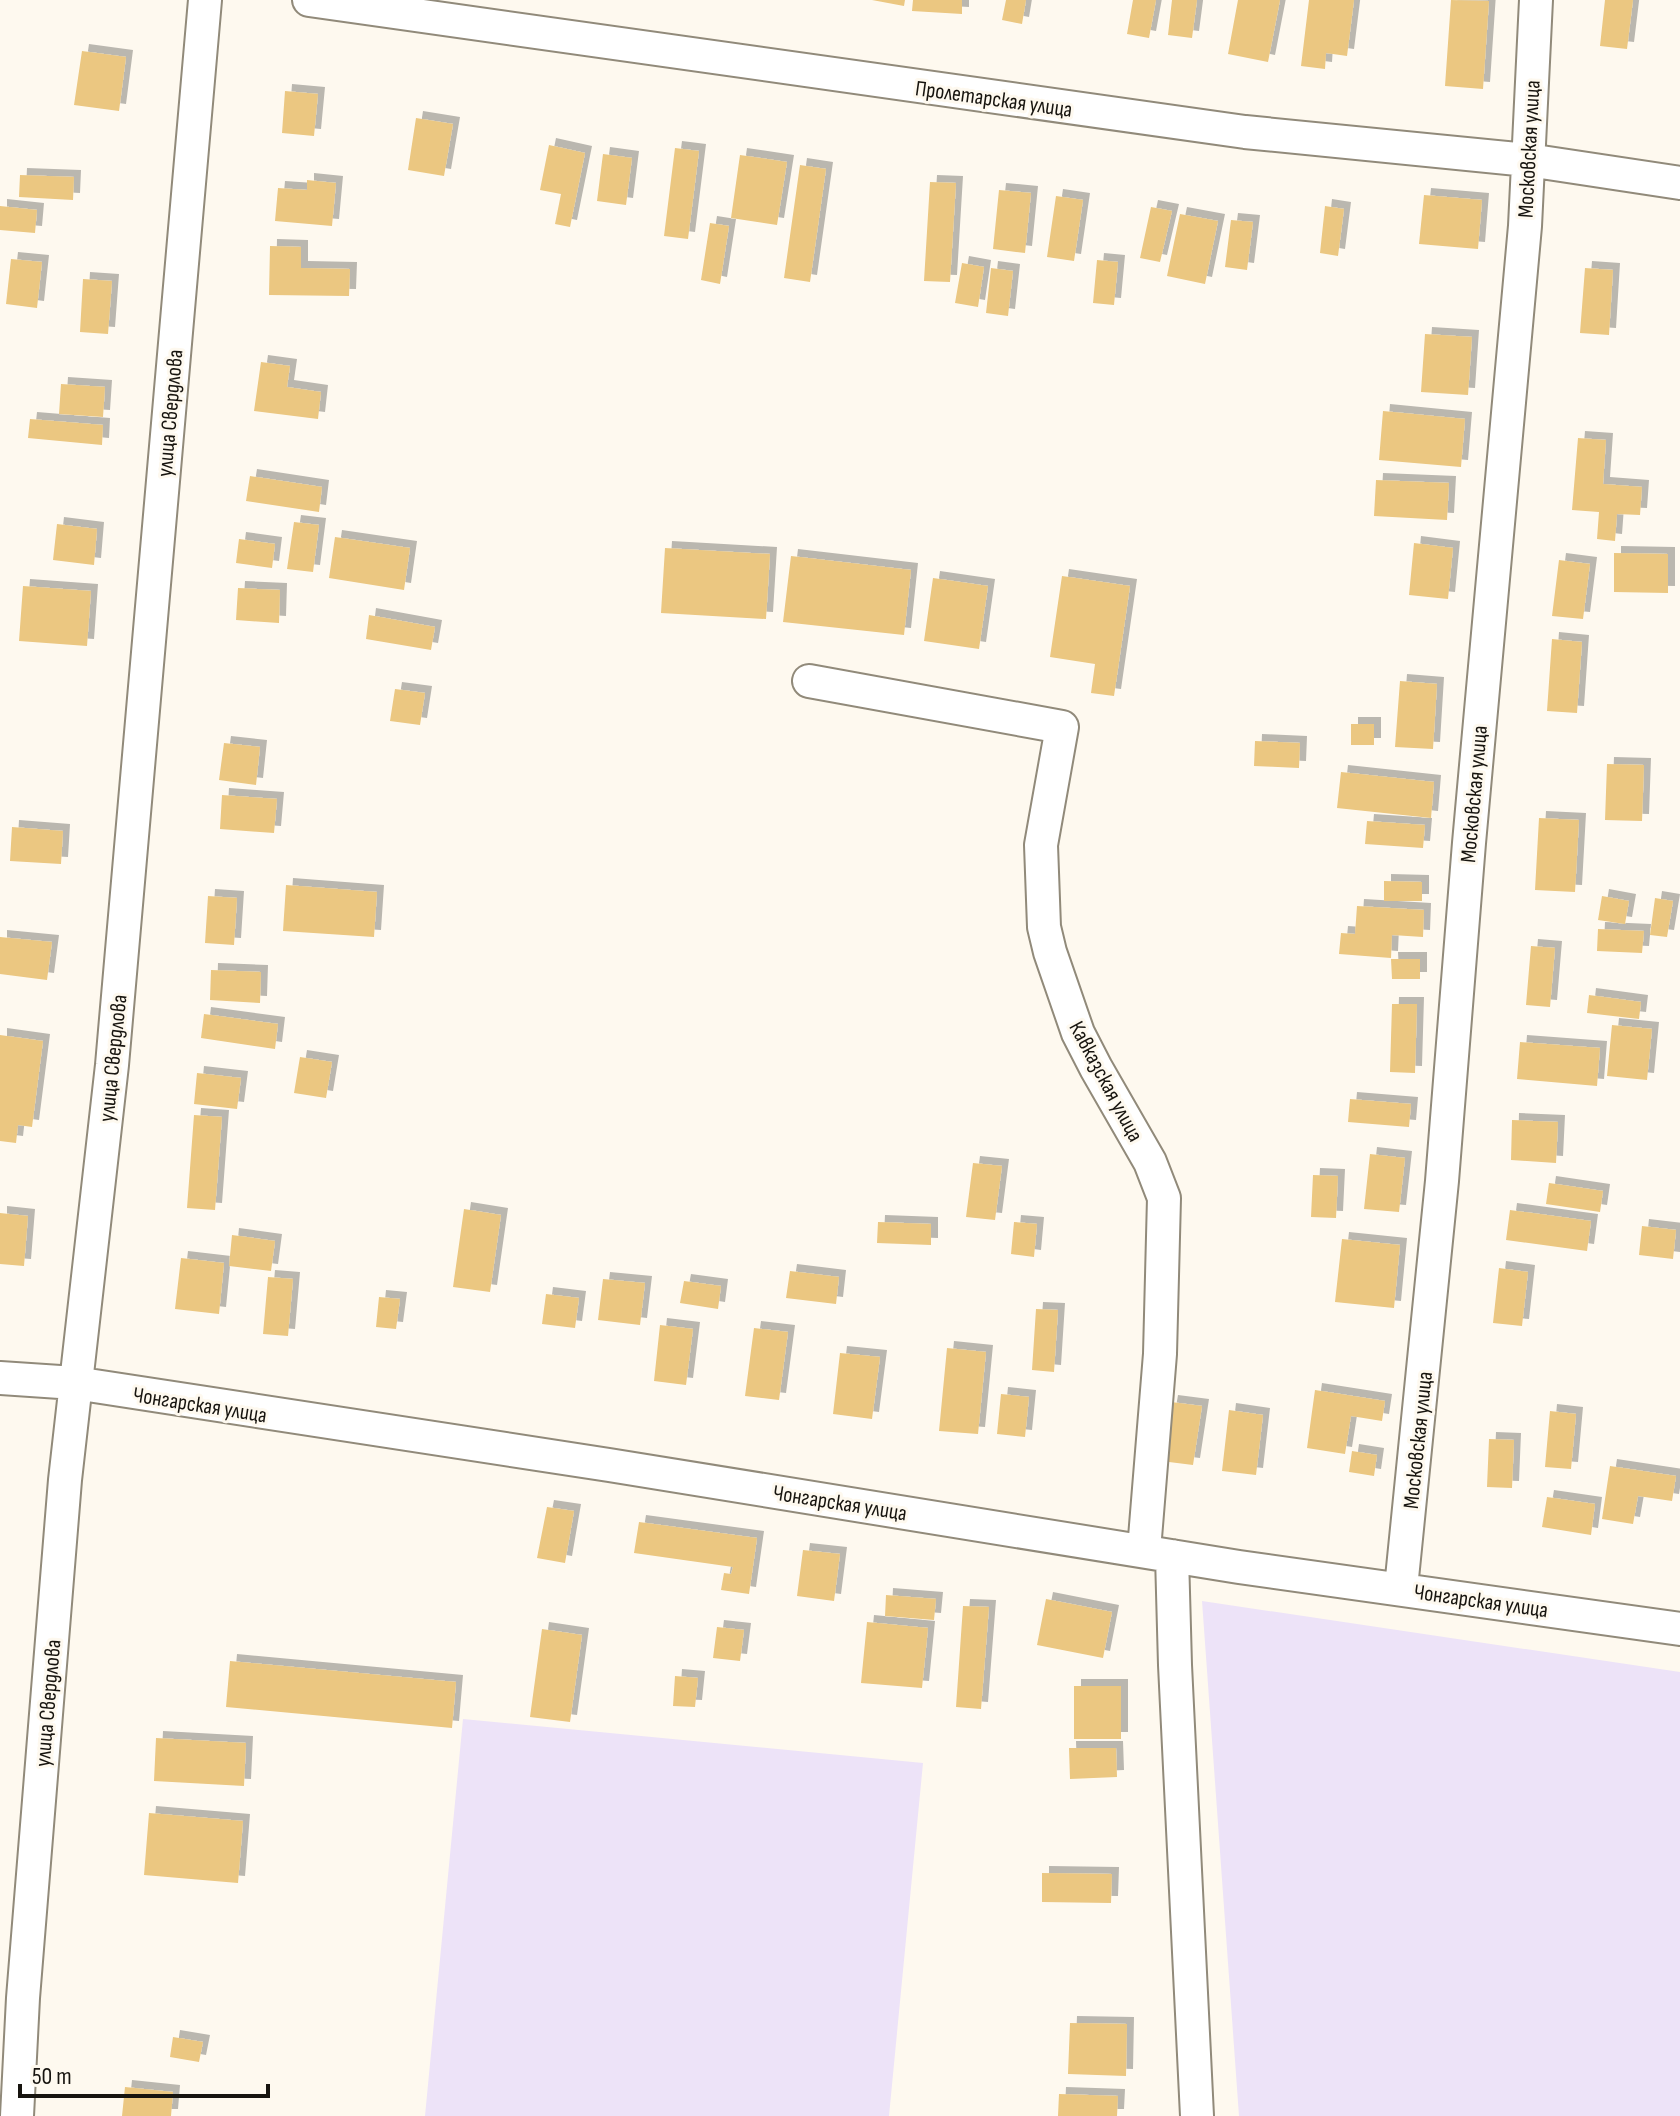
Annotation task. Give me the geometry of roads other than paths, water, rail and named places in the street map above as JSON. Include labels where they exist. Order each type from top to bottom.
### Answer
[{"type":"street","name":"улица Свердлова","points":[[17,2116],[65,1480],[115,1033],[205,0]]},
{"type":"street","name":"Пролетарская улица","points":[[309,0],[1245,132],[1528,160],[1680,183]]},
{"type":"street","name":"Московская улица","points":[[1401,1588],[1442,1181],[1467,858],[1525,226],[1536,0]]},
{"type":"street","name":"Кавказская улица","points":[[809,681],[1062,727],[1041,845],[1044,927],[1078,1033],[1150,1162],[1164,1198],[1158,1553]]},
{"type":"street","name":"Чонгарская улица","points":[[0,1378],[75,1383],[1158,1553],[1680,1629]]},
{"type":"street","points":[[1158,1553],[1175,1665],[1197,2116]]}]
